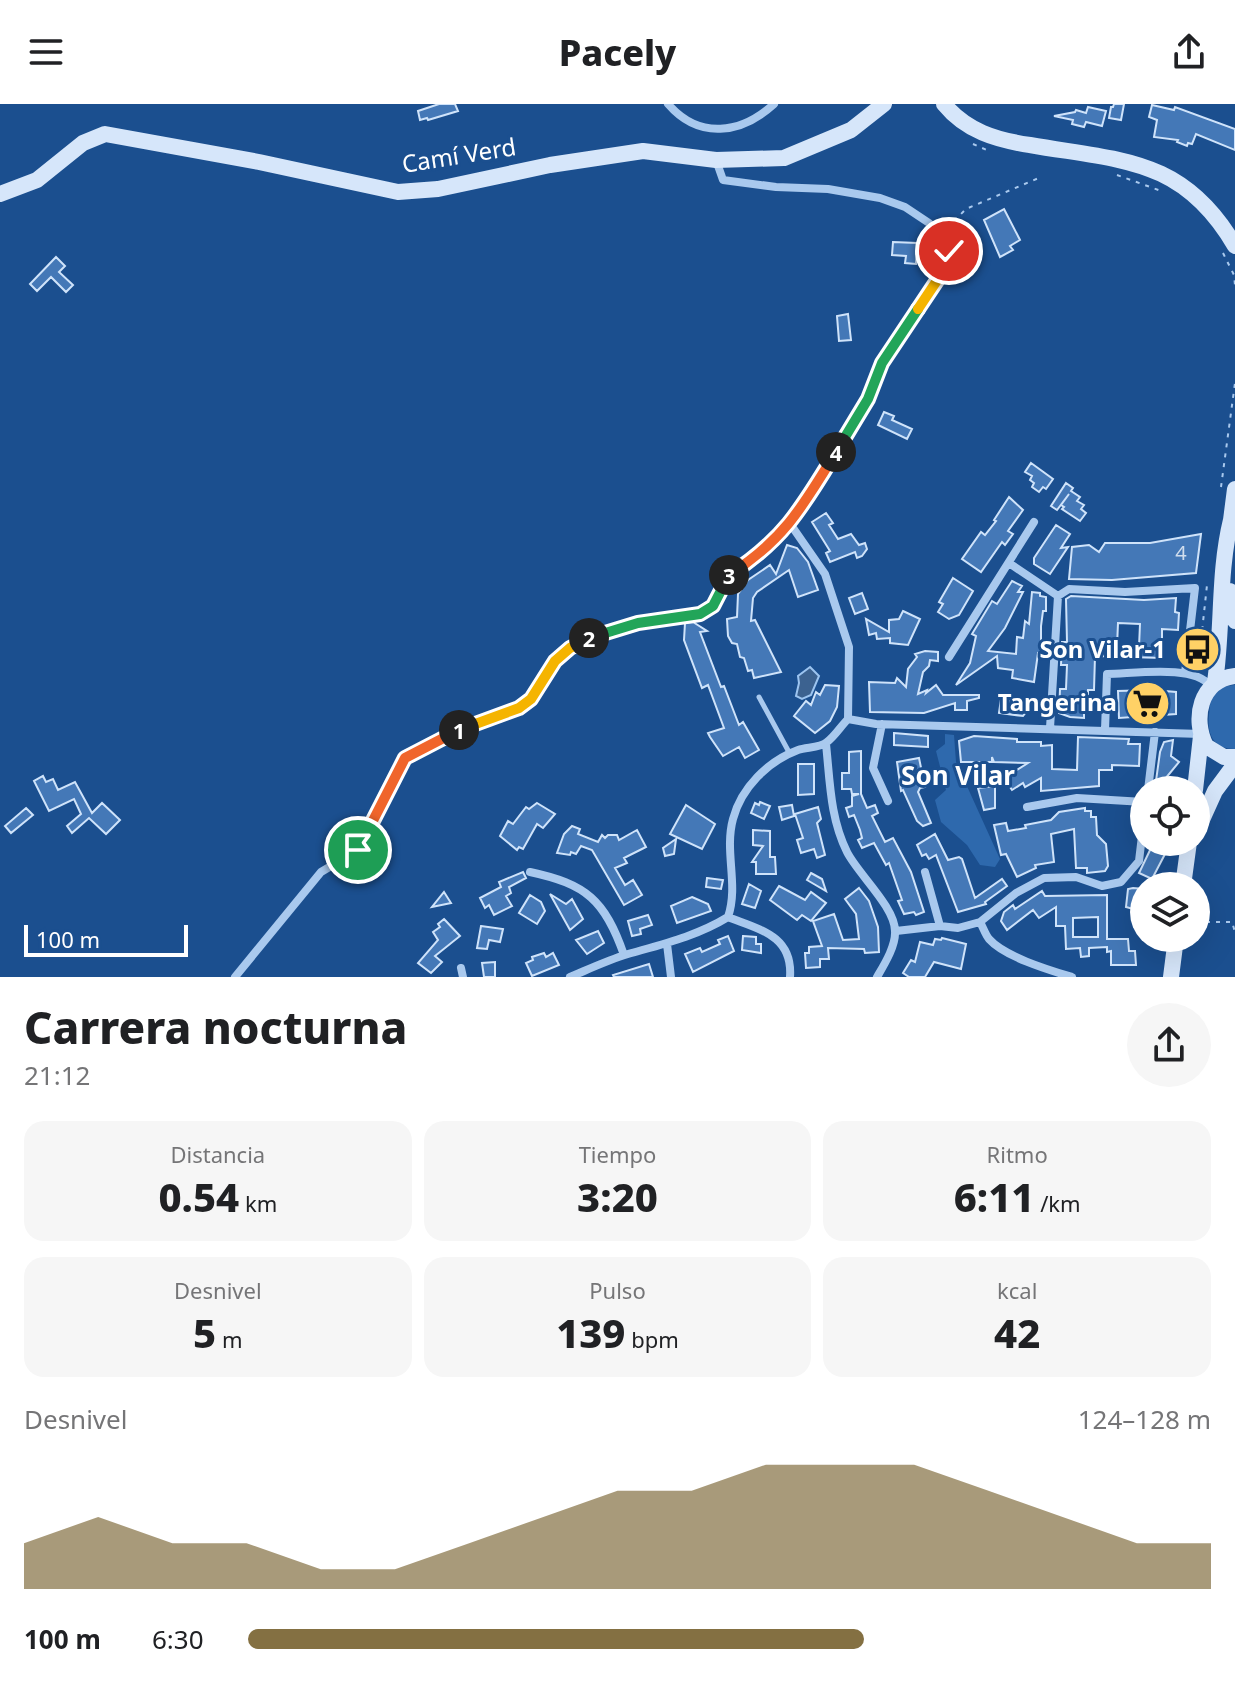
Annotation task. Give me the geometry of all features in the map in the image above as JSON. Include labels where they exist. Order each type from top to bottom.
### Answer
[{"type":"street","points":[[668,104],[680,118],[705,129],[742,126],[774,104]]},
{"type":"street","name":"Camí Verd","points":[[0,194],[37,180],[83,143],[105,134],[272,164],[398,192],[438,189],[550,165],[643,151],[716,160],[784,158],[851,130],[884,104]]},
{"type":"street","points":[[944,104],[972,128],[1004,140],[1126,160],[1157,171],[1183,186],[1207,206],[1228,247]]},
{"type":"street","points":[[235,977],[321,872],[358,850],[405,758],[477,722],[519,708],[531,699],[555,661],[570,648],[598,634],[638,623],[700,614],[713,606],[726,577],[752,560],[791,525],[868,399],[882,363],[942,273],[949,251],[946,240],[905,207],[880,198],[828,189],[776,187],[723,180],[716,160]]},
{"type":"street","points":[[1197,776],[1203,699],[1212,684],[1228,620],[1235,489]]},
{"type":"street","points":[[949,657],[1034,522]]},
{"type":"street","points":[[570,977],[624,955],[667,944],[728,917],[733,893],[729,846],[733,820],[742,796],[776,761],[826,744],[848,719],[849,647],[825,574],[791,525]]},
{"type":"street","points":[[1009,563],[1058,596]]},
{"type":"street","points":[[1058,596],[1069,589],[1125,592],[1195,588],[1185,673]]},
{"type":"street","points":[[1050,728],[1058,596]]},
{"type":"street","points":[[1185,673],[1207,657],[1228,620]]},
{"type":"street","points":[[1105,730],[1107,674],[1185,673],[1212,684]]},
{"type":"street","points":[[1212,684],[1235,676]]},
{"type":"street","points":[[848,719],[882,724],[1201,735]]},
{"type":"street","points":[[882,724],[873,768],[888,801]]},
{"type":"street","points":[[1150,776],[1155,732]]},
{"type":"street","points":[[1201,735],[1210,750],[1224,757],[1235,757]]},
{"type":"street","points":[[826,744],[832,808],[843,840],[848,853],[883,901],[896,931],[887,960],[877,977]]},
{"type":"street","points":[[1210,802],[1235,764]]},
{"type":"street","points":[[1027,807],[1077,798],[1130,801]]},
{"type":"street","points":[[896,931],[940,926],[958,928],[980,922],[1016,893],[1044,878],[1076,877],[1102,886],[1121,882],[1139,861],[1140,856]]},
{"type":"street","points":[[530,872],[569,883],[594,898],[617,933],[624,955]]},
{"type":"street","points":[[925,872],[940,926]]},
{"type":"street","points":[[728,917],[769,932],[784,947],[790,977]]},
{"type":"street","points":[[980,922],[989,939],[999,946],[1072,977]]},
{"type":"street","points":[[667,944],[671,977]]},
{"type":"street","points":[[1171,977],[1174,952]]},
{"type":"street","points":[[1039,977],[1041,966]]},
{"type":"lane","points":[[759,697],[790,754]]},
{"type":"path","points":[[969,142],[996,152]]},
{"type":"path","points":[[1113,173],[1167,193]]},
{"type":"path","points":[[940,234],[966,209],[1041,177]]},
{"type":"path","points":[[1228,247],[1235,285]]},
{"type":"path","points":[[1210,922],[1232,922],[1235,932]]},
{"type":"shaded area","points":[[810,667],[819,676],[811,695],[802,699],[796,696],[798,676]]},
{"type":"shaded area","points":[[1235,685],[1235,749],[1221,746],[1213,739],[1209,722],[1215,692]]},
{"type":"shaded area","points":[[945,734],[954,735],[956,762],[1000,859],[995,867],[980,865],[967,845],[941,822],[935,800],[946,790],[936,751],[945,744]]},
{"type":"building","points":[[439,104],[455,104],[458,111],[420,120],[418,111]]},
{"type":"building","points":[[1114,104],[1124,104],[1121,120],[1109,118]]},
{"type":"building","points":[[1152,105],[1174,110],[1175,107],[1235,129],[1235,150],[1196,134],[1192,144],[1188,143],[1187,146],[1178,140],[1154,137],[1157,120],[1149,117]]},
{"type":"building","points":[[1088,107],[1106,111],[1102,126],[1086,122],[1084,127],[1072,124],[1073,120],[1054,116],[1076,110],[1086,113]]},
{"type":"building","points":[[1004,209],[1020,240],[1010,246],[1013,250],[1000,257],[984,220]]},
{"type":"building","points":[[893,242],[917,243],[916,264],[905,263],[906,256],[892,255]]},
{"type":"building","points":[[56,257],[65,266],[59,272],[73,285],[66,292],[51,277],[37,291],[30,284]]},
{"type":"building","points":[[848,314],[851,340],[839,341],[837,316]]},
{"type":"building","points":[[884,412],[894,416],[892,420],[912,429],[907,439],[878,425]]},
{"type":"building","points":[[1031,463],[1053,479],[1046,489],[1043,487],[1039,492],[1032,487],[1032,476],[1025,472]]},
{"type":"building","points":[[1066,483],[1080,497],[1077,501],[1084,505],[1081,509],[1086,513],[1080,521],[1062,509],[1064,507],[1061,505],[1069,494],[1057,510],[1051,506]]},
{"type":"building","points":[[1009,497],[1023,510],[1008,531],[1013,534],[1005,545],[1002,542],[981,572],[962,559],[981,532],[985,535],[996,521]]},
{"type":"building","points":[[826,513],[838,539],[851,534],[859,545],[865,543],[867,549],[862,556],[857,558],[855,552],[830,562],[826,553],[830,551],[812,522]]},
{"type":"building","points":[[1056,525],[1070,534],[1061,548],[1068,547],[1050,574],[1034,564],[1034,558]]},
{"type":"building","points":[[1201,534],[1196,573],[1112,580],[1069,579],[1072,547],[1089,545],[1099,552],[1105,543],[1150,543]]},
{"type":"building","points":[[787,545],[797,548],[808,562],[818,590],[798,597],[789,570],[757,592],[753,598],[751,621],[755,620],[781,672],[754,678],[744,658],[740,657],[737,644],[732,643],[728,636],[727,619],[737,617],[738,594],[748,580],[770,565],[776,574]]},
{"type":"building","points":[[953,578],[973,591],[959,615],[949,619],[938,612],[943,604],[939,602]]},
{"type":"building","points":[[1012,581],[1022,586],[1018,592],[1023,592],[1005,628],[988,651],[1016,654],[1017,637],[1023,638],[1025,621],[1029,624],[1032,592],[1046,597],[1041,626],[1041,654],[1038,653],[1034,682],[1012,678],[1013,670],[998,668],[997,656],[956,685],[970,663],[976,636],[972,634],[992,601],[997,604]]},
{"type":"building","points":[[862,593],[868,609],[855,614],[849,598]]},
{"type":"building","points":[[1071,596],[1144,600],[1176,598],[1175,612],[1179,613],[1178,630],[1162,629],[1162,658],[1095,656],[1094,690],[1088,690],[1088,711],[1084,711],[1084,718],[1059,713],[1060,689],[1066,689],[1067,665],[1061,665],[1062,642],[1067,642],[1066,599]],"holes":[[[1118,623],[1140,624],[1139,647],[1117,647]]]},
{"type":"building","points":[[903,611],[920,619],[908,645],[890,643],[890,638],[877,639],[876,633],[869,635],[866,619],[889,632],[889,620],[899,619]]},
{"type":"building","points":[[693,622],[707,631],[700,632],[721,687],[724,686],[739,725],[743,722],[759,750],[745,758],[739,747],[723,756],[708,733],[724,728],[708,685],[702,688],[684,640],[685,623]]},
{"type":"building","points":[[938,652],[938,661],[930,660],[923,672],[918,694],[927,690],[926,693],[936,685],[943,695],[979,695],[979,698],[967,701],[967,710],[955,710],[955,703],[924,713],[870,712],[869,682],[895,683],[897,678],[906,687],[908,669],[917,657],[915,654]]},
{"type":"building","points":[[825,685],[839,686],[837,707],[830,721],[815,733],[794,716],[806,701],[811,705],[816,692],[820,695]]},
{"type":"building","points":[[1118,691],[1176,692],[1176,714],[1119,718]]},
{"type":"building","points":[[1001,699],[1033,703],[1023,716],[999,713]]},
{"type":"building","points":[[894,733],[928,736],[928,747],[894,745]]},
{"type":"building","points":[[974,736],[1052,745],[1052,769],[1077,770],[1078,737],[1129,739],[1128,744],[1140,744],[1139,766],[1112,765],[1112,770],[1099,770],[1099,786],[1041,791],[1041,778],[1012,790],[1004,778],[1028,763],[994,762],[992,757],[992,762],[961,762],[959,741]]},
{"type":"building","points":[[1173,740],[1171,756],[1179,762],[1167,776],[1157,776],[1160,752],[1164,742]]},
{"type":"building","points":[[861,751],[861,794],[867,808],[875,805],[878,813],[872,816],[885,842],[893,838],[911,872],[924,912],[916,915],[914,912],[904,914],[889,863],[886,865],[874,843],[862,848],[854,815],[849,817],[846,808],[852,806],[852,796],[859,794],[852,794],[851,789],[842,789],[842,773],[849,773],[849,752]]},
{"type":"building","points":[[919,758],[925,787],[918,792],[931,823],[923,826],[917,821],[901,791],[897,762]]},
{"type":"building","points":[[798,764],[814,764],[814,794],[798,795]]},
{"type":"building","points":[[43,776],[46,782],[53,779],[58,790],[75,782],[92,813],[102,803],[120,820],[106,834],[89,818],[72,833],[67,826],[81,814],[74,799],[49,811],[34,781]]},
{"type":"building","points":[[995,786],[995,808],[984,810],[978,788]]},
{"type":"building","points":[[760,802],[770,806],[764,819],[751,813],[755,803],[759,805]]},
{"type":"building","points":[[537,803],[555,814],[543,828],[537,824],[523,849],[519,847],[517,850],[500,836],[508,821],[513,824],[526,807],[529,809]]},
{"type":"building","points":[[686,805],[715,824],[702,849],[670,834]]},
{"type":"building","points":[[792,805],[794,816],[782,820],[779,807]]},
{"type":"building","points":[[818,807],[821,819],[817,823],[825,855],[817,858],[814,849],[801,853],[797,840],[803,838],[795,814]]},
{"type":"building","points":[[26,808],[33,815],[11,833],[5,826]]},
{"type":"building","points":[[1085,808],[1085,811],[1091,811],[1091,817],[1096,817],[1097,835],[1106,844],[1108,866],[1105,871],[1087,873],[1087,868],[1076,868],[1074,829],[1051,834],[1054,862],[1035,865],[1036,868],[1017,877],[1006,854],[1001,855],[994,825],[1006,823],[1008,831],[1026,828],[1025,825],[1051,820],[1059,812]]},
{"type":"building","points":[[572,826],[580,829],[578,834],[598,842],[602,835],[605,838],[617,835],[619,840],[637,830],[646,847],[624,858],[627,863],[615,868],[625,885],[633,880],[642,895],[624,905],[592,850],[581,846],[576,854],[557,853],[564,834]]},
{"type":"building","points":[[753,830],[770,831],[770,857],[775,857],[776,874],[756,874],[756,862],[752,862],[763,846],[753,845]]},
{"type":"building","points":[[935,834],[948,860],[962,859],[975,898],[1002,879],[1007,886],[986,904],[958,912],[936,855],[929,859],[926,854],[922,856],[917,845]]},
{"type":"building","points":[[676,839],[674,854],[665,856],[663,848]]},
{"type":"building","points":[[1147,856],[1164,856],[1156,872],[1139,872]]},
{"type":"building","points":[[523,872],[526,878],[509,887],[511,893],[506,896],[512,906],[494,915],[489,905],[485,908],[480,898],[501,887],[499,882]]},
{"type":"building","points":[[811,873],[822,879],[826,891],[807,880]]},
{"type":"building","points":[[707,878],[723,880],[721,889],[706,887]]},
{"type":"building","points":[[749,884],[761,891],[755,908],[742,904]]},
{"type":"building","points":[[779,886],[805,900],[811,892],[826,903],[811,921],[802,915],[797,920],[770,900]]},
{"type":"building","points":[[859,888],[869,901],[878,927],[879,952],[828,948],[829,959],[820,959],[820,967],[806,968],[805,953],[809,953],[809,947],[822,946],[813,921],[834,914],[843,940],[859,939],[856,914],[845,899]]},
{"type":"building","points":[[1130,889],[1130,908],[1126,907]]},
{"type":"building","points":[[1042,891],[1045,896],[1107,895],[1107,939],[1128,939],[1129,951],[1135,952],[1136,965],[1111,965],[1111,951],[1107,952],[1107,947],[1089,948],[1089,956],[1081,957],[1080,948],[1066,949],[1065,926],[1056,926],[1056,907],[1039,918],[1033,910],[1007,930],[1001,921],[1004,912],[1013,905],[1015,909]],"holes":[[[1098,917],[1098,937],[1073,937],[1073,918]]]},
{"type":"building","points":[[444,892],[451,903],[432,907]]},
{"type":"building","points":[[550,894],[566,904],[572,899],[583,919],[570,930]]},
{"type":"building","points":[[530,895],[541,902],[545,911],[537,924],[519,913]]},
{"type":"building","points":[[692,897],[708,904],[711,911],[677,923],[671,906]]},
{"type":"building","points":[[648,915],[652,925],[640,929],[641,934],[632,936],[628,921]]},
{"type":"building","points":[[444,919],[460,936],[435,956],[442,962],[431,973],[418,963],[438,940],[433,932]]},
{"type":"building","points":[[481,926],[503,929],[500,942],[489,940],[487,949],[477,948]]},
{"type":"building","points":[[598,931],[604,943],[587,954],[576,940]]},
{"type":"building","points":[[728,936],[734,951],[693,972],[685,954],[700,948],[702,952],[720,944],[718,940]]},
{"type":"building","points":[[743,936],[756,937],[756,944],[761,944],[761,953],[742,950]]},
{"type":"building","points":[[935,939],[966,944],[961,969],[934,962],[925,977],[909,977],[903,973],[911,960],[915,962],[920,942],[933,945]]},
{"type":"building","points":[[544,953],[546,957],[553,953],[559,965],[532,976],[526,963]]},
{"type":"building","points":[[495,962],[495,977],[484,977],[482,963]]},
{"type":"building","points":[[649,964],[653,977],[613,975]]},
{"type":"place","name":"Son Vilar-1","points":[[1197,650]]},
{"type":"place","name":"Tangerina","points":[[1148,703]]},
{"type":"district","name":"Son Vilar","points":[[958,776]]},
{"type":"route","points":[[358,850],[405,758],[412,753],[477,722],[519,708],[531,699],[555,661],[570,648],[598,634],[638,623],[700,614],[713,606],[726,577],[752,560],[791,525],[868,399],[882,363],[942,273],[949,251]]}]
